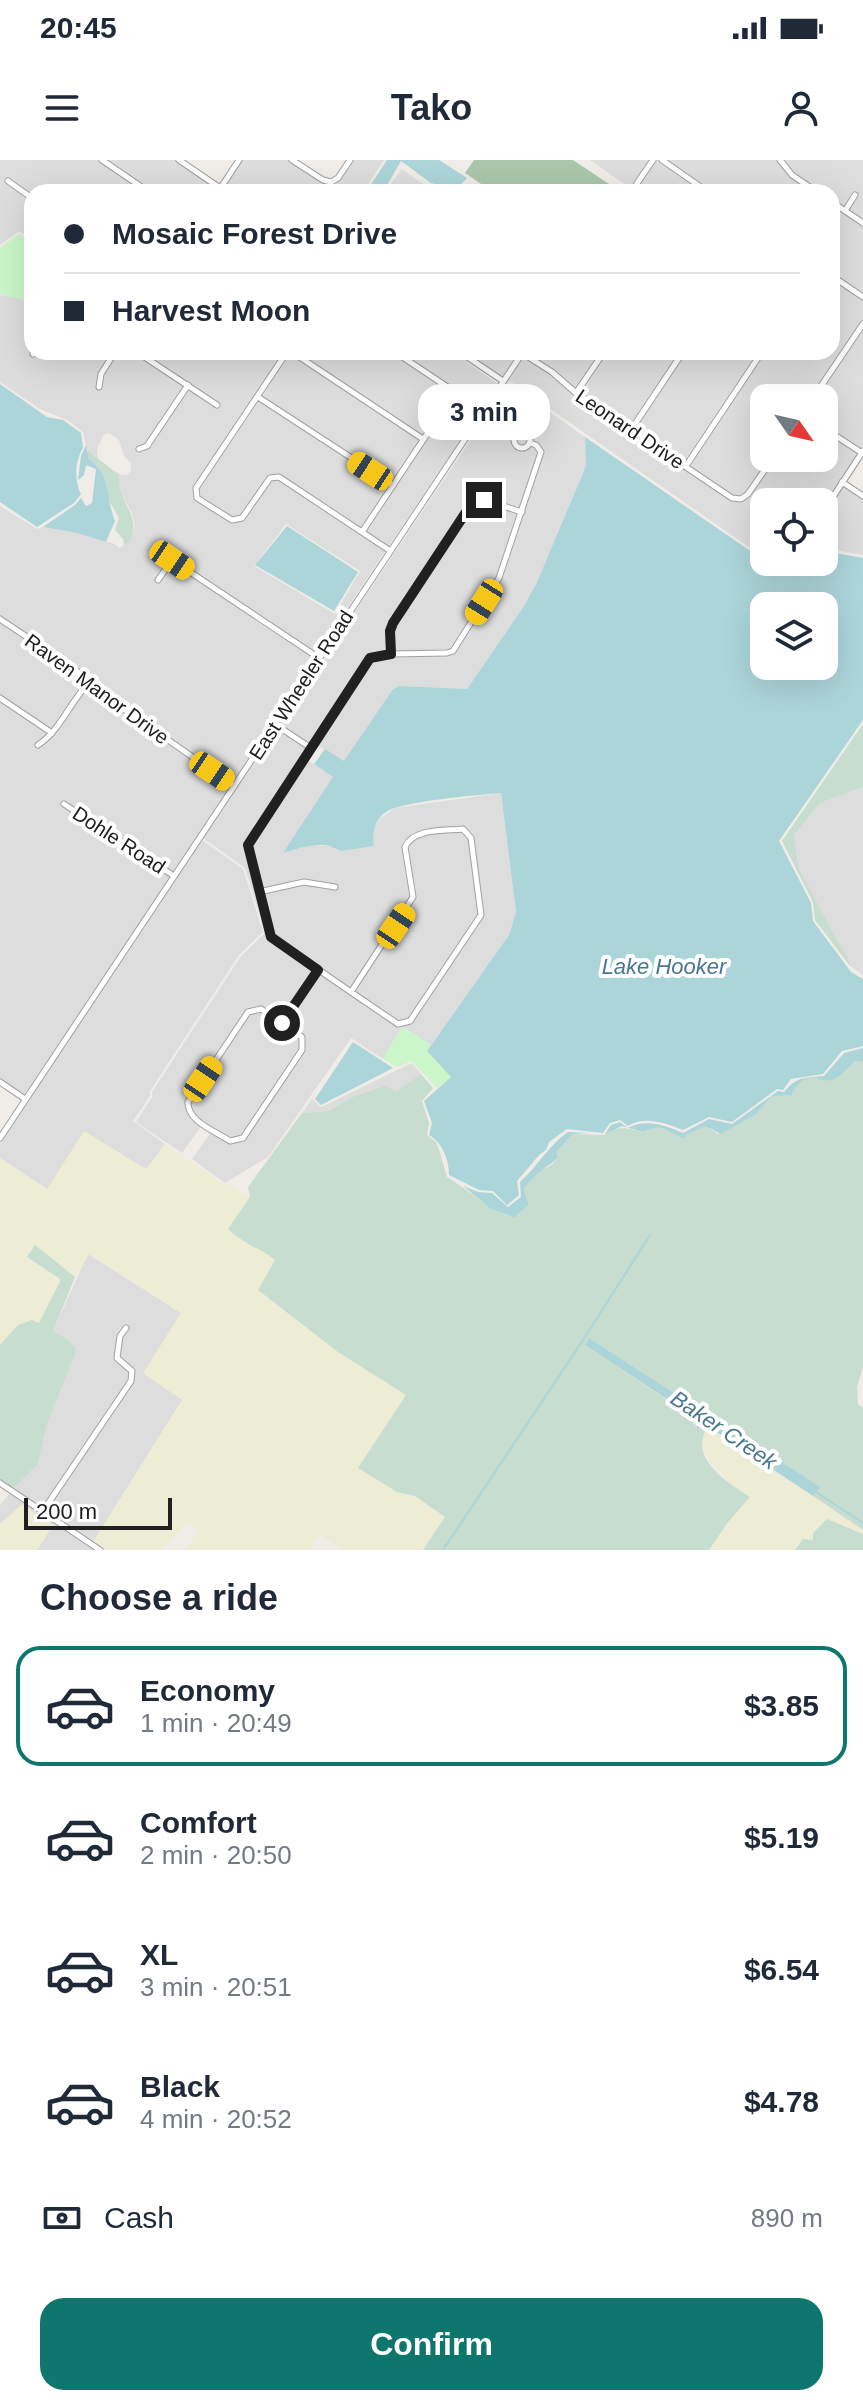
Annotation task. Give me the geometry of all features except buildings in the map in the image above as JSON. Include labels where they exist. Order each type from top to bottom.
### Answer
[{"type":"street","points":[[102,160],[137,184]]},
{"type":"street","points":[[179,160],[213,184]]},
{"type":"street","points":[[227,184],[239,160]]},
{"type":"street","points":[[292,160],[331,182],[338,178],[350,160]]},
{"type":"street","points":[[636,184],[653,160]]},
{"type":"street","points":[[662,160],[696,184]]},
{"type":"street","points":[[780,160],[792,175],[805,184]]},
{"type":"street","points":[[8,181],[24,192]]},
{"type":"street","points":[[845,211],[855,195]]},
{"type":"street","points":[[840,208],[863,223]]},
{"type":"street","points":[[840,281],[863,297]]},
{"type":"street","points":[[840,358],[863,324]]},
{"type":"street","points":[[99,387],[101,374],[110,360]]},
{"type":"street","points":[[149,360],[217,405]]},
{"type":"street","points":[[284,360],[196,488],[197,498],[232,520],[242,518],[270,478],[279,477],[389,550]]},
{"type":"street","points":[[302,360],[423,439]]},
{"type":"street","points":[[362,532],[451,398],[449,388],[407,360]]},
{"type":"street","points":[[472,360],[503,381]]},
{"type":"street","name":"East Wheeler Road","points":[[0,1138],[517,360]]},
{"type":"street","name":"Leonard Drive","points":[[535,360],[576,393],[732,498],[741,499],[748,494],[763,472]]},
{"type":"street","points":[[576,393],[599,360]]},
{"type":"street","points":[[631,430],[678,360]]},
{"type":"street","points":[[686,466],[757,360]]},
{"type":"street","points":[[822,384],[839,360]]},
{"type":"street","points":[[139,449],[147,446],[188,385]]},
{"type":"street","points":[[258,397],[393,485]]},
{"type":"street","points":[[838,437],[862,452],[838,488]]},
{"type":"street","points":[[351,992],[413,897],[405,847],[407,841],[414,835],[463,829],[471,838],[481,915],[410,1021],[398,1024],[318,970],[271,937],[248,845],[370,658],[453,651],[499,578],[541,452],[530,443]]},
{"type":"street","points":[[842,482],[863,496]]},
{"type":"street","points":[[391,654],[390,631],[393,623],[472,503],[484,500],[522,512]]},
{"type":"street","points":[[158,580],[172,560],[319,658]]},
{"type":"street","name":"Raven Manor Drive","points":[[0,619],[75,669],[88,684],[234,786]]},
{"type":"street","points":[[38,745],[52,733],[88,684]]},
{"type":"street","points":[[0,698],[52,733]]},
{"type":"street","points":[[276,725],[311,748]]},
{"type":"street","name":"Dohle Road","points":[[64,804],[174,876]]},
{"type":"street","points":[[259,892],[304,882],[335,887]]},
{"type":"street","points":[[282,1023],[318,970]]},
{"type":"street","points":[[261,1009],[282,1023],[302,1037],[302,1050],[243,1138],[230,1141],[193,1117],[188,1110],[188,1102],[248,1012],[261,1009]]},
{"type":"street","points":[[0,1082],[25,1099]]},
{"type":"street","points":[[43,1511],[131,1381],[132,1371],[117,1358],[120,1336],[126,1328]]},
{"type":"street","points":[[0,1483],[100,1550]]},
{"type":"shaded area","points":[[0,160],[98,160],[132,184],[24,184],[24,190],[7,178],[4,182],[24,196],[24,234],[19,231],[0,245]]},
{"type":"shaded area","points":[[107,160],[175,160],[211,184],[142,184]]},
{"type":"shaded area","points":[[242,160],[288,160],[326,184],[226,184]]},
{"type":"shaded area","points":[[354,160],[384,160],[368,184],[333,184],[340,180]]},
{"type":"shaded area","points":[[590,160],[649,160],[633,184],[624,184]]},
{"type":"shaded area","points":[[657,160],[692,184],[640,184]]},
{"type":"shaded area","points":[[666,160],[777,160],[801,184],[700,184]]},
{"type":"shaded area","points":[[783,160],[863,160],[863,220],[848,210],[859,194],[854,191],[844,207],[840,204],[840,184],[810,184]]},
{"type":"shaded area","points":[[402,169],[423,184],[391,184]]},
{"type":"shaded area","points":[[840,210],[863,226],[863,293],[840,278]]},
{"type":"shaded area","points":[[840,284],[863,300],[863,319],[840,353]]},
{"type":"shaded area","points":[[0,295],[24,300],[24,360],[107,360],[99,373],[96,389],[101,390],[104,376],[114,360],[144,360],[184,386],[145,443],[135,447],[137,452],[150,447],[189,389],[217,408],[220,404],[154,360],[279,360],[194,486],[194,498],[231,522],[243,521],[272,480],[279,480],[385,551],[233,782],[90,682],[76,667],[0,616],[0,506],[37,529],[43,527],[77,533],[115,544],[119,548],[129,542],[135,526],[132,513],[117,486],[119,475],[114,470],[128,475],[131,470],[119,440],[109,433],[104,434],[97,449],[98,458],[87,450],[83,432],[69,421],[40,409],[0,382]],"holes":[[[286,524],[360,571],[335,614],[254,566]]]},
{"type":"shaded area","points":[[863,329],[861,450],[838,434],[838,384],[826,384]]},
{"type":"shaded area","points":[[286,360],[301,360],[420,439],[392,482],[262,397]]},
{"type":"shaded area","points":[[309,360],[402,360],[446,389],[448,398],[422,435]]},
{"type":"shaded area","points":[[411,360],[464,360],[498,384],[388,547],[366,532],[453,398],[450,386]]},
{"type":"shaded area","points":[[476,360],[514,360],[502,378]]},
{"type":"shaded area","points":[[520,360],[529,360],[573,394],[731,500],[740,503],[750,497],[750,548],[510,381],[503,387]]},
{"type":"shaded area","points":[[537,360],[595,360],[575,389]]},
{"type":"shaded area","points":[[602,360],[675,360],[630,426],[580,392]]},
{"type":"shaded area","points":[[682,360],[753,360],[685,463],[635,429]]},
{"type":"shaded area","points":[[760,360],[835,360],[819,384],[750,384],[750,472],[760,472],[746,492],[740,496],[733,495],[690,466]]},
{"type":"shaded area","points":[[509,383],[585,437],[586,466],[537,582],[467,689],[401,686],[393,689],[344,762],[317,745],[307,760],[334,777],[284,852],[314,845],[345,848],[374,846],[372,834],[378,820],[395,808],[501,793],[516,912],[509,935],[431,1045],[401,1028],[383,1059],[351,1038],[268,1157],[225,1183],[192,1159],[211,1132],[202,1125],[182,1153],[136,1122],[152,1092],[241,956],[265,933],[245,868],[203,838]]},
{"type":"shaded area","points":[[259,401],[389,486],[361,529],[279,474],[268,476],[241,516],[233,517],[200,496],[199,489]]},
{"type":"shaded area","points":[[838,440],[858,454],[835,488],[756,488],[767,472],[838,472]]},
{"type":"shaded area","points":[[843,486],[863,499],[863,555],[838,551],[838,494]]},
{"type":"shaded area","points":[[0,622],[73,671],[84,684],[51,729],[0,695]]},
{"type":"shaded area","points":[[88,688],[230,787],[174,872],[63,801],[61,805],[171,877],[24,1096],[0,1078],[0,701],[48,733],[34,744],[38,748],[50,740]]},
{"type":"shaded area","points":[[863,787],[863,975],[852,967],[799,869],[794,835],[820,803]]},
{"type":"shaded area","points":[[202,840],[243,869],[263,932],[239,955],[133,1121],[165,1144],[147,1169],[47,1189],[0,1158],[0,1143]]},
{"type":"shaded area","points":[[412,1063],[421,1074],[397,1091],[350,1098],[329,1111],[302,1113],[319,1088],[312,1099],[321,1107]]},
{"type":"shaded area","points":[[88,1254],[181,1313],[183,1399],[93,1542],[46,1511],[133,1382],[134,1369],[120,1357],[123,1337],[129,1328],[125,1325],[118,1335],[114,1357],[129,1371],[128,1380],[42,1508],[13,1489],[38,1464],[47,1424],[77,1349],[53,1331]]},
{"type":"shaded area","points":[[10,1493],[96,1550],[37,1550],[53,1525],[0,1524],[0,1505]]},
{"type":"green space","points":[[474,160],[573,160],[609,184],[481,184],[465,173]]},
{"type":"green space","points":[[19,234],[24,237],[24,300],[0,294],[0,248]]},
{"type":"green space","points":[[87,450],[119,475],[121,492],[133,524],[133,533],[124,545],[115,530],[119,518],[108,497],[102,474],[89,459]]},
{"type":"green space","points":[[863,724],[863,787],[820,803],[794,835],[799,869],[852,967],[815,920],[813,902],[782,841]]},
{"type":"green space","points":[[401,1028],[431,1045],[427,1051],[451,1077],[437,1088],[412,1061],[397,1067],[383,1059]]},
{"type":"green space","points":[[857,1061],[863,1062],[863,1367],[857,1387],[858,1404],[863,1408],[863,1530],[813,1496],[819,1487],[589,1338],[585,1345],[706,1426],[702,1446],[708,1461],[720,1476],[750,1497],[709,1550],[423,1550],[445,1517],[415,1496],[397,1492],[358,1468],[406,1395],[338,1352],[258,1290],[275,1260],[228,1229],[250,1197],[248,1187],[302,1113],[329,1111],[350,1098],[385,1086],[397,1091],[421,1074],[433,1088],[422,1101],[429,1123],[427,1135],[437,1143],[447,1177],[487,1205],[514,1218],[529,1205],[524,1188],[533,1174],[550,1166],[558,1158],[557,1152],[572,1134],[604,1135],[622,1128],[643,1132],[655,1126],[686,1135],[705,1125],[718,1134],[756,1114],[772,1096],[793,1092],[802,1080],[834,1078]]},
{"type":"green space","points":[[84,1131],[146,1169],[165,1144],[224,1185],[229,1184],[250,1197],[232,1225],[244,1242],[265,1251],[275,1260],[258,1290],[338,1352],[407,1395],[383,1483],[397,1492],[415,1496],[445,1518],[423,1550],[344,1550],[320,1535],[310,1550],[184,1550],[200,1531],[187,1522],[161,1550],[105,1550],[93,1542],[182,1400],[143,1373],[181,1313],[89,1254],[75,1277],[35,1245],[27,1258],[60,1279],[60,1282],[39,1324],[0,1345],[0,1158],[47,1189]]},
{"type":"green space","points":[[35,1245],[75,1277],[53,1331],[77,1349],[47,1424],[38,1464],[13,1489],[0,1480],[0,1345],[18,1325],[32,1320],[39,1323],[60,1282],[27,1257]]},
{"type":"green space","points":[[706,1426],[863,1530],[863,1534],[827,1519],[813,1540],[803,1539],[795,1550],[709,1550],[749,1497],[734,1487],[710,1462],[702,1447]]},
{"type":"green space","points":[[22,1504],[53,1525],[37,1550],[0,1550],[0,1524]]},
{"type":"green space","points":[[827,1519],[863,1534],[863,1550],[795,1550],[803,1539],[813,1540],[813,1533]]},
{"type":"water","points":[[387,160],[439,160],[467,178],[462,184],[431,183],[401,161],[388,184],[371,184]]},
{"type":"water","points":[[0,384],[47,417],[63,420],[81,433],[83,448],[76,471],[81,494],[74,503],[37,527],[0,502]]},
{"type":"water","name":"Lake Hooker","points":[[585,437],[750,551],[750,576],[838,576],[838,554],[863,558],[863,720],[779,841],[811,903],[813,921],[851,972],[863,979],[863,1046],[842,1051],[823,1074],[791,1079],[783,1090],[777,1089],[732,1122],[709,1117],[683,1130],[649,1121],[628,1126],[620,1120],[610,1123],[603,1133],[567,1129],[549,1142],[546,1150],[517,1181],[519,1195],[507,1205],[493,1191],[479,1190],[449,1175],[444,1152],[429,1135],[432,1123],[424,1101],[451,1077],[427,1051],[509,935],[516,912],[501,793],[441,799],[395,808],[382,815],[376,823],[374,846],[340,851],[320,845],[283,853],[333,777],[314,764],[325,749],[344,761],[393,689],[400,686],[467,689],[537,582],[586,466]]},
{"type":"water","points":[[86,445],[89,459],[105,479],[115,521],[106,542],[43,527],[81,498],[86,506],[92,503],[96,469],[86,465],[84,475],[78,480],[81,456]]},
{"type":"water","points":[[287,526],[358,572],[334,611],[255,565]]},
{"type":"water","points":[[353,1042],[393,1068],[321,1105],[315,1099]]},
{"type":"water","points":[[863,1048],[863,1062],[856,1061],[839,1076],[829,1080],[804,1080],[791,1095],[772,1096],[756,1114],[721,1134],[705,1126],[684,1139],[660,1128],[643,1132],[628,1128],[649,1123],[683,1133],[709,1119],[732,1124],[778,1091],[784,1092],[802,1079],[824,1076],[844,1053]]},
{"type":"water","points":[[620,1122],[627,1128],[622,1126],[605,1134],[611,1125]]},
{"type":"water","points":[[568,1132],[591,1133],[572,1134],[557,1152],[558,1158],[524,1189],[529,1205],[514,1218],[490,1208],[463,1186],[492,1193],[508,1207],[521,1197],[520,1182]]},
{"type":"water","points":[[589,1338],[820,1487],[813,1496],[585,1345]]},
{"type":"waterway","points":[[443,1550],[650,1235]]},
{"type":"waterway","name":"Baker Creek","points":[[816,1492],[863,1523]]},
{"type":"route","points":[[282,1023],[318,970],[271,937],[248,845],[370,658],[391,654],[390,631],[393,623],[472,503],[484,500]]}]
